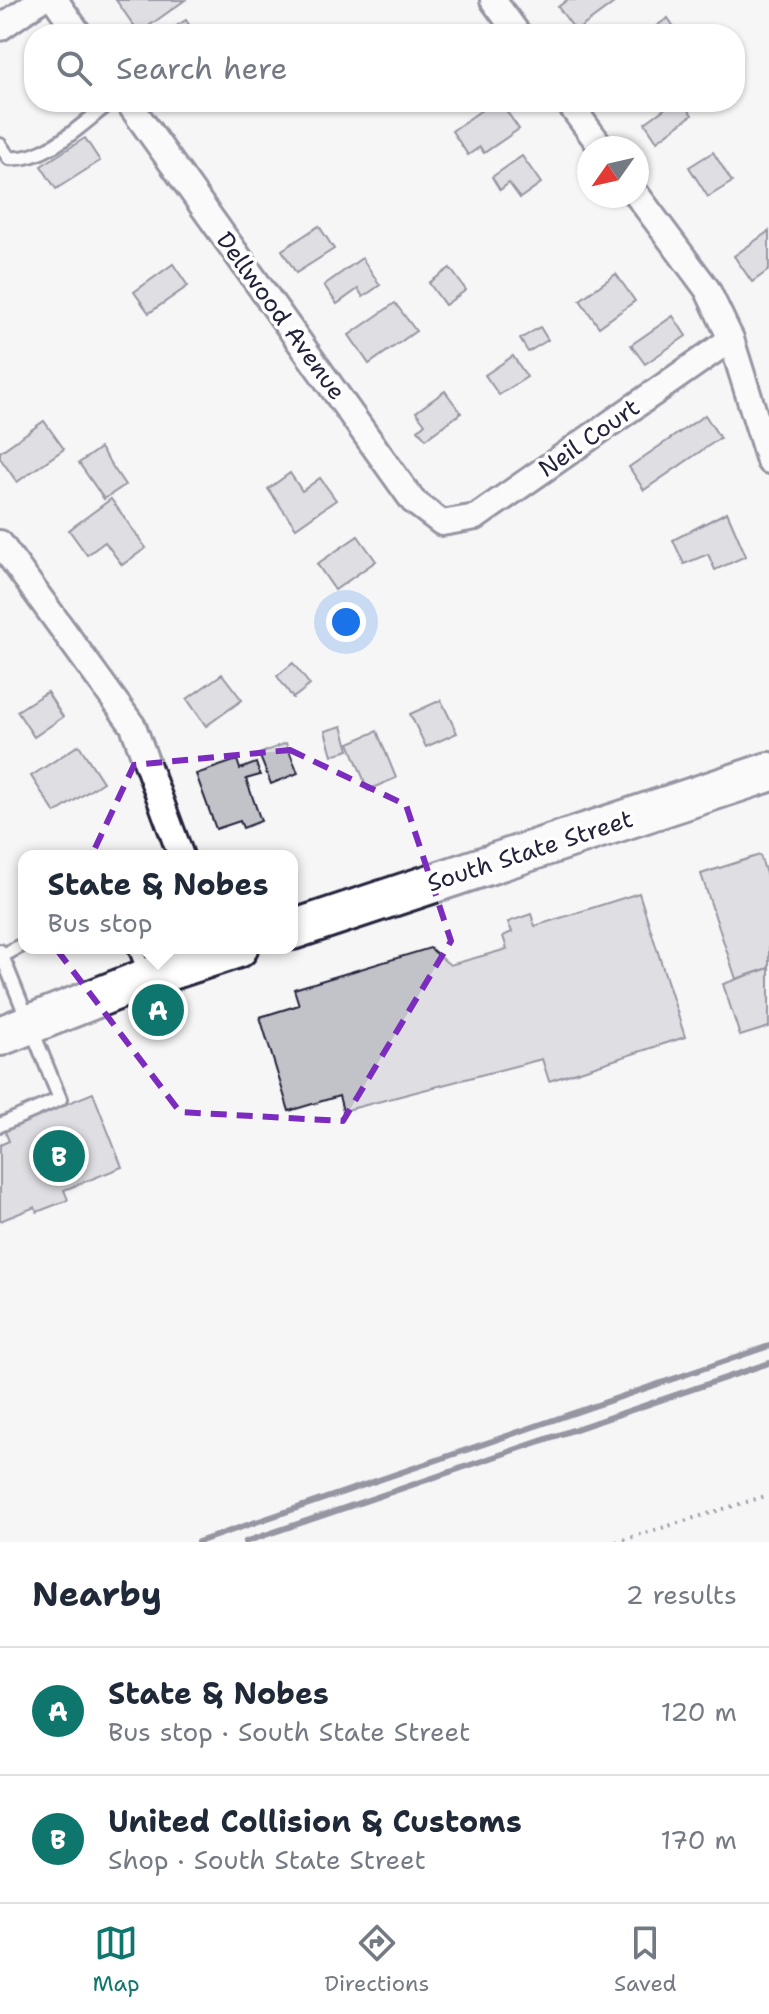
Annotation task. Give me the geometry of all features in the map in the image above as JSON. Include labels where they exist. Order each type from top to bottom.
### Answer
[{"type":"main road","name":"South State Street","points":[[298,928],[769,772]]},
{"type":"main road","points":[[16,1030],[141,963],[199,954]]},
{"type":"street","points":[[0,28],[40,0]]},
{"type":"street","points":[[55,0],[72,24]]},
{"type":"street","points":[[493,0],[511,24]]},
{"type":"street","name":"Dellwood Avenue","points":[[135,112],[413,501],[442,523]]},
{"type":"street","points":[[575,112],[593,136]]},
{"type":"street","points":[[647,208],[707,289],[731,339],[769,461]]},
{"type":"street","name":"Neil Court","points":[[442,523],[476,517],[731,339]]},
{"type":"street","points":[[0,543],[133,726],[179,850]]},
{"type":"lane","points":[[0,145],[9,158],[26,159],[44,151],[97,112]]},
{"type":"lane","points":[[0,1125],[60,1099],[16,1030],[1,953]]},
{"type":"path","points":[[616,1542],[769,1495]]},
{"type":"highlighted area","points":[[290,750],[406,805],[451,941],[343,1121],[180,1112],[51,942],[134,765]]},
{"type":"building","points":[[116,0],[185,0],[152,24],[133,24]]},
{"type":"building","points":[[567,0],[618,0],[585,24],[571,24],[558,7]]},
{"type":"building","points":[[479,112],[507,112],[519,129],[484,153],[480,147],[468,155],[452,131]]},
{"type":"building","points":[[660,112],[690,112],[692,115],[657,141],[645,123]]},
{"type":"building","points":[[85,138],[100,161],[56,189],[41,166]]},
{"type":"building","points":[[713,152],[732,182],[708,197],[689,167]]},
{"type":"building","points":[[522,156],[541,183],[520,198],[509,183],[500,190],[492,177]]},
{"type":"building","points":[[319,226],[334,249],[296,273],[282,250]]},
{"type":"building","points":[[769,231],[769,270],[752,282],[734,256]]},
{"type":"building","points":[[362,258],[380,285],[363,297],[358,289],[337,304],[324,285]]},
{"type":"building","points":[[173,264],[188,286],[149,313],[134,292]]},
{"type":"building","points":[[450,268],[466,290],[445,305],[429,283]]},
{"type":"building","points":[[616,274],[635,301],[599,327],[580,300]]},
{"type":"building","points":[[395,303],[416,331],[369,364],[349,335]]},
{"type":"building","points":[[673,316],[686,336],[645,364],[631,345]]},
{"type":"building","points":[[540,327],[548,340],[528,352],[520,339]]},
{"type":"building","points":[[513,356],[527,377],[499,395],[485,375]]},
{"type":"building","points":[[445,391],[461,413],[426,439],[418,430],[425,424],[416,412]]},
{"type":"building","points":[[705,415],[720,438],[644,490],[629,467]]},
{"type":"building","points":[[44,421],[64,449],[17,482],[0,458],[0,452]]},
{"type":"building","points":[[100,448],[125,485],[104,499],[79,463]]},
{"type":"building","points":[[290,473],[302,491],[320,478],[336,500],[296,528],[268,489]]},
{"type":"building","points":[[111,499],[146,548],[122,565],[105,542],[87,555],[69,530]]},
{"type":"building","points":[[727,512],[746,556],[715,570],[708,554],[684,564],[673,540]]},
{"type":"building","points":[[358,536],[376,561],[335,590],[317,564]]},
{"type":"building","points":[[293,663],[310,685],[293,698],[277,676]]},
{"type":"building","points":[[222,674],[242,700],[206,726],[187,699]]},
{"type":"building","points":[[47,692],[63,717],[34,737],[17,711]]},
{"type":"building","points":[[441,700],[457,733],[426,747],[410,714]]},
{"type":"building","points":[[342,726],[349,750],[332,755],[325,731]]},
{"type":"building","points":[[377,731],[396,778],[368,790],[349,743]]},
{"type":"building","points":[[286,743],[298,773],[271,784],[259,754]]},
{"type":"building","points":[[79,745],[103,782],[55,813],[31,776]]},
{"type":"building","points":[[237,760],[240,769],[256,763],[260,775],[246,779],[261,821],[243,828],[240,821],[216,829],[196,774]]},
{"type":"building","points":[[760,855],[769,883],[769,968],[736,979],[701,874]]},
{"type":"building","points":[[639,893],[685,1037],[549,1081],[542,1059],[343,1111],[339,1096],[289,1111],[260,1017],[299,1005],[294,989],[430,948],[450,965],[507,949],[503,936],[512,932],[508,922],[531,914],[535,926]]},
{"type":"building","points":[[769,968],[769,1027],[740,1036],[723,984]]},
{"type":"building","points":[[93,1093],[122,1167],[64,1190],[68,1200],[37,1212],[35,1207],[0,1221],[0,1145],[9,1141],[4,1129]]},
{"type":"railway","points":[[198,1542],[769,1346]]},
{"type":"railway","points":[[245,1542],[769,1363]]},
{"type":"place","name":"State & Nobes","points":[[158,1010]]},
{"type":"place","name":"United Collision & Customs","points":[[59,1156]]}]
